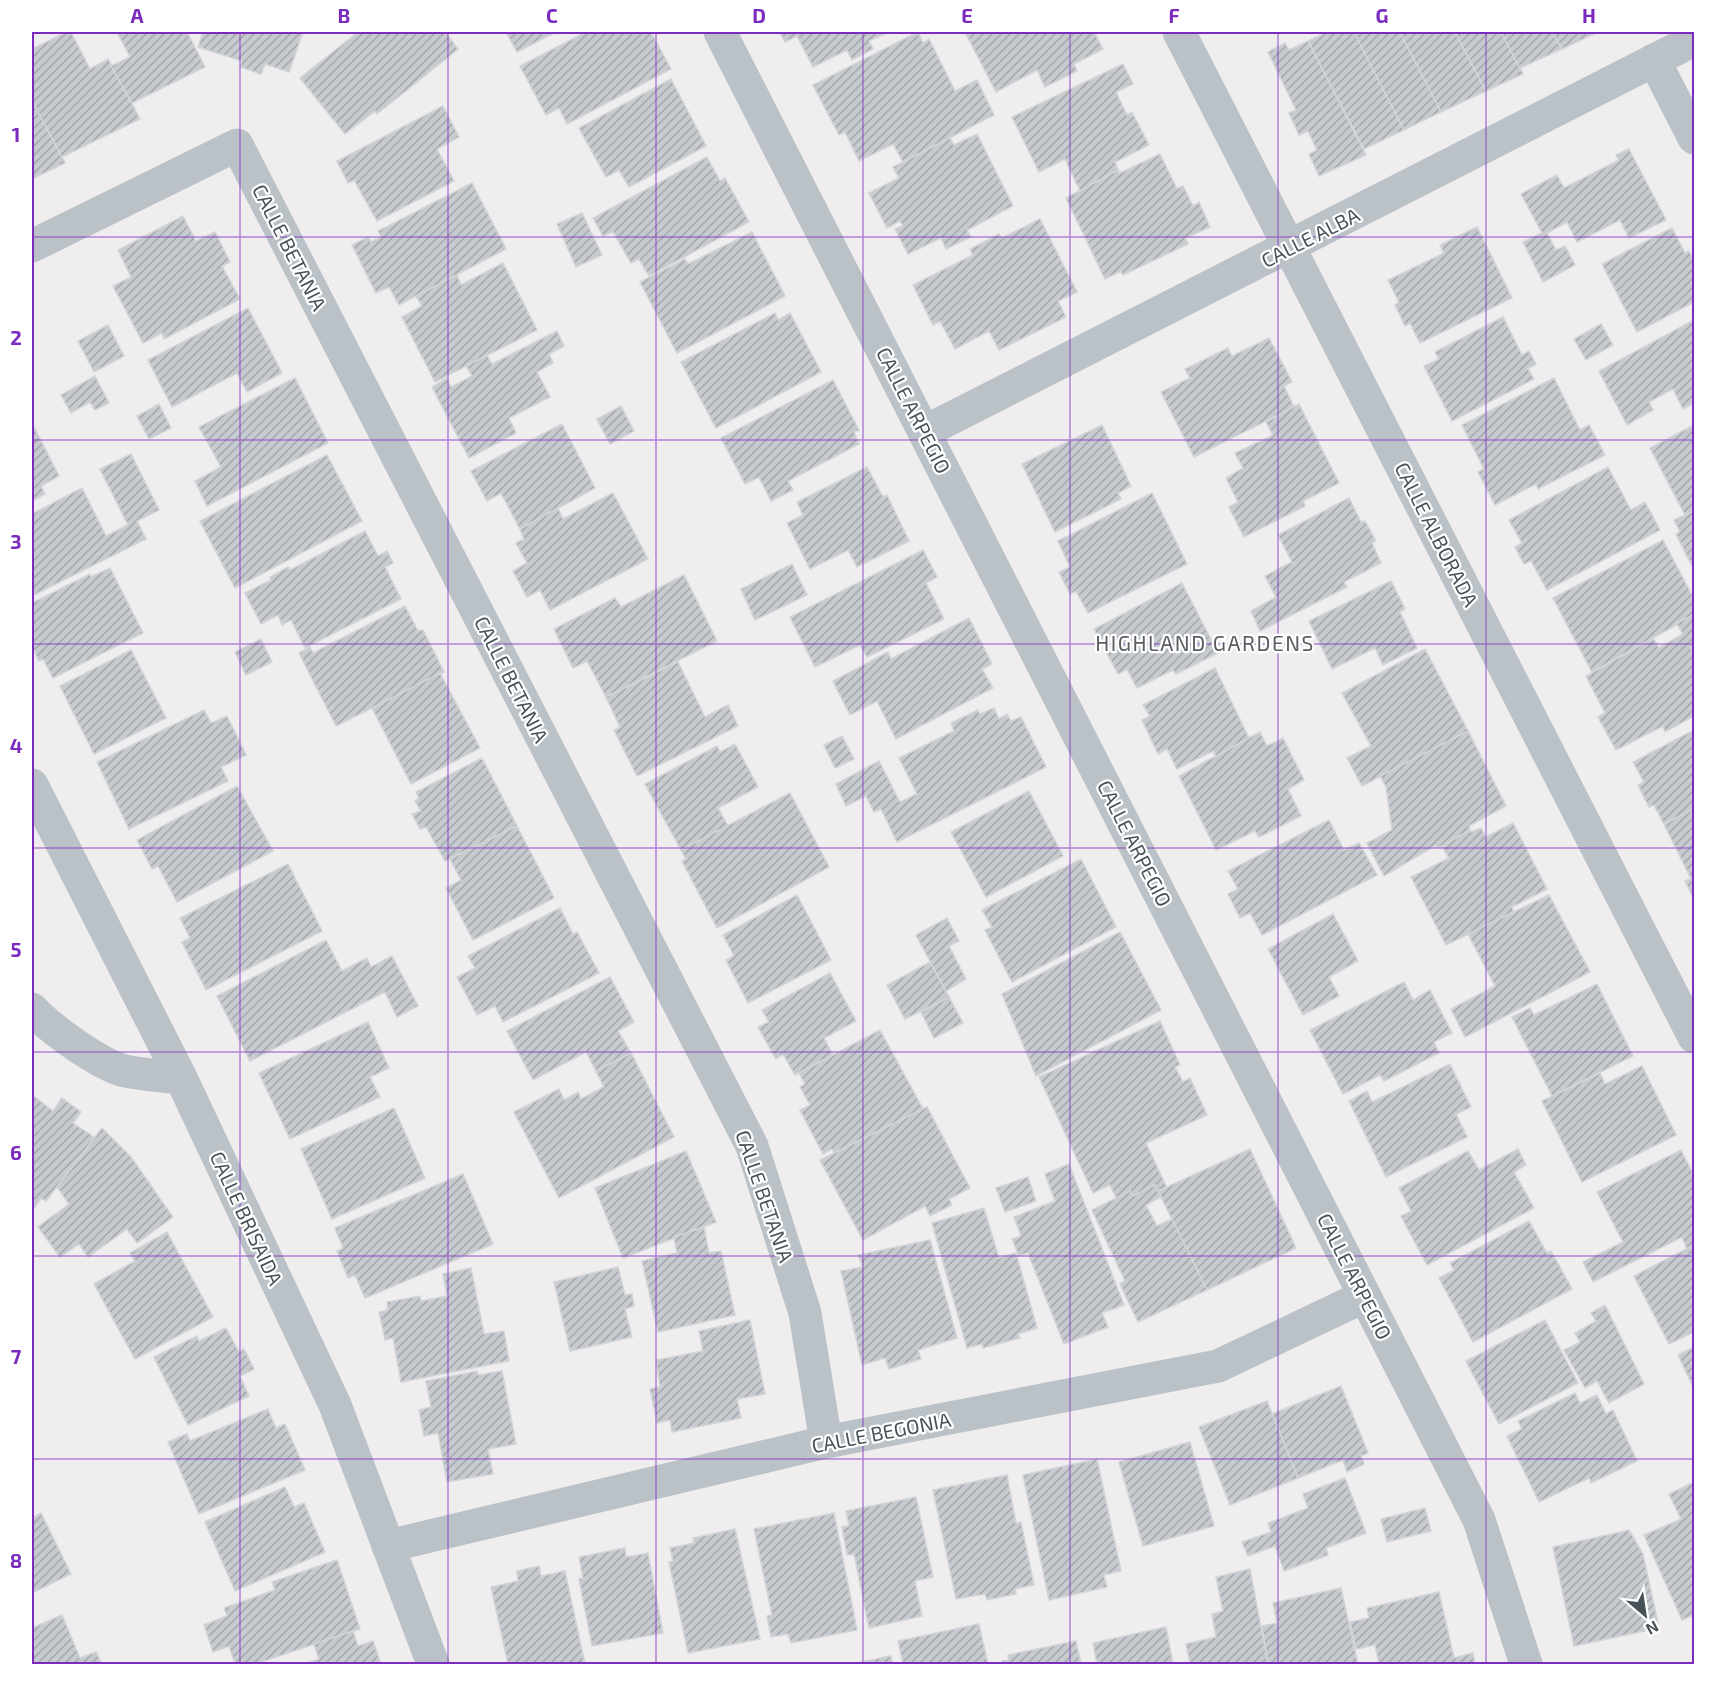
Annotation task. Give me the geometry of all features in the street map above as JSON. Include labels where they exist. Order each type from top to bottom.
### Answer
[{"type":"street","name":"CALLE ARPEGIO","points":[[720,32],[1479,1520],[1526,1665]]},
{"type":"street","name":"CALLE ALBORADA","points":[[1179,32],[1695,1037]]},
{"type":"street","name":"CALLE ALBA","points":[[924,432],[1695,40]]},
{"type":"street","points":[[1654,60],[1695,138]]},
{"type":"street","name":"CALLE BETANIA","points":[[32,246],[237,145],[752,1146],[805,1313],[826,1442]]},
{"type":"street","name":"CALLE BRISAIDA","points":[[32,785],[181,1078],[335,1405],[433,1665]]},
{"type":"street","points":[[32,1009],[41,1019],[85,1050],[123,1070],[181,1078]]},
{"type":"street","name":"CALLE BEGONIA","points":[[388,1546],[826,1442],[1218,1366],[1365,1296]]},
{"type":"building","points":[[71,32],[90,69],[108,59],[140,119],[62,157],[32,101],[32,43],[34,48]]},
{"type":"building","points":[[117,32],[187,32],[205,67],[132,103],[111,66],[130,57]]},
{"type":"building","points":[[203,32],[303,32],[289,72],[265,64],[261,74],[240,67],[242,61],[198,47]]},
{"type":"building","points":[[358,32],[445,32],[458,49],[377,114],[375,111],[345,134],[300,78]]},
{"type":"building","points":[[506,32],[556,32],[517,52]]},
{"type":"building","points":[[586,32],[651,32],[671,69],[567,124],[559,108],[546,115],[520,66]]},
{"type":"building","points":[[780,32],[889,32],[869,41],[873,49],[852,60],[847,50],[813,67],[797,36],[785,42]]},
{"type":"building","points":[[918,32],[923,43],[929,39],[955,91],[977,80],[994,115],[903,162],[893,144],[859,161],[845,132],[839,135],[813,85]]},
{"type":"building","points":[[965,32],[1094,32],[1103,49],[1074,64],[1077,71],[1045,87],[1037,70],[996,92]]},
{"type":"building","points":[[1327,32],[1354,32],[1404,130],[1364,149],[1308,41]]},
{"type":"building","points":[[1354,32],[1400,32],[1441,112],[1404,130]]},
{"type":"building","points":[[1400,32],[1455,32],[1486,91],[1441,112]]},
{"type":"building","points":[[1455,32],[1501,32],[1523,74],[1486,91]]},
{"type":"building","points":[[1501,32],[1552,32],[1562,49],[1520,68],[1523,74]]},
{"type":"building","points":[[1552,32],[1598,32],[1562,49]]},
{"type":"building","points":[[1308,41],[1366,155],[1319,176],[1309,154],[1317,150],[1308,131],[1299,135],[1289,113],[1296,110],[1268,52],[1285,43],[1289,50]]},
{"type":"building","points":[[1123,64],[1133,84],[1116,92],[1127,115],[1132,112],[1149,145],[1115,162],[1118,170],[1080,191],[1065,159],[1039,172],[1012,117]]},
{"type":"building","points":[[671,79],[706,146],[629,187],[619,170],[606,177],[579,128]]},
{"type":"building","points":[[32,101],[65,163],[32,179]]},
{"type":"building","points":[[443,106],[459,137],[437,149],[454,181],[377,221],[354,180],[348,183],[337,161]]},
{"type":"building","points":[[977,134],[1013,206],[967,230],[971,237],[946,249],[941,238],[908,254],[895,229],[903,226],[900,221],[887,228],[869,193],[899,178],[893,167],[950,138],[954,145]]},
{"type":"building","points":[[1629,149],[1666,220],[1629,238],[1620,220],[1577,242],[1567,222],[1547,233],[1556,250],[1565,246],[1575,265],[1543,282],[1523,242],[1542,233],[1521,194],[1557,175],[1564,188],[1619,160],[1616,155]]},
{"type":"building","points":[[1160,154],[1177,189],[1183,186],[1193,206],[1199,202],[1210,227],[1185,238],[1188,244],[1123,275],[1121,271],[1105,279],[1066,198],[1118,170],[1120,173]]},
{"type":"building","points":[[707,157],[720,181],[725,178],[749,222],[649,276],[639,259],[631,263],[613,232],[603,236],[593,218]]},
{"type":"building","points":[[472,183],[506,249],[399,305],[389,287],[376,293],[352,245],[368,237],[371,242],[381,237],[378,231]]},
{"type":"building","points":[[582,213],[602,255],[576,267],[557,224]]},
{"type":"building","points":[[183,216],[196,241],[215,232],[230,262],[222,266],[240,299],[164,339],[162,333],[143,343],[113,286],[131,277],[118,250]]},
{"type":"building","points":[[1040,219],[1077,292],[1058,301],[1066,317],[999,350],[989,331],[955,349],[940,321],[933,325],[913,285],[973,255],[970,249],[999,234],[1002,238]]},
{"type":"building","points":[[1477,227],[1512,298],[1420,343],[1410,323],[1405,326],[1395,305],[1399,302],[1388,280],[1444,253],[1440,245]]},
{"type":"building","points":[[1672,228],[1685,253],[1689,251],[1694,261],[1694,302],[1637,332],[1602,264]]},
{"type":"building","points":[[752,232],[785,296],[677,353],[640,282],[685,259],[688,264]]},
{"type":"building","points":[[503,263],[537,330],[435,382],[402,317],[422,306],[416,296],[457,275],[461,285]]},
{"type":"building","points":[[248,308],[282,373],[247,392],[237,373],[172,407],[148,360]]},
{"type":"building","points":[[775,313],[778,320],[790,313],[821,372],[716,428],[681,362]]},
{"type":"building","points":[[1503,317],[1522,355],[1529,351],[1536,364],[1528,369],[1534,379],[1452,421],[1424,366],[1439,359],[1435,352]]},
{"type":"building","points":[[1694,320],[1694,403],[1683,409],[1673,389],[1649,402],[1653,410],[1627,425],[1599,371]]},
{"type":"building","points":[[1601,324],[1613,345],[1586,360],[1574,339]]},
{"type":"building","points":[[108,325],[124,356],[94,372],[78,341]]},
{"type":"building","points":[[557,331],[564,346],[549,354],[553,363],[537,372],[550,397],[509,418],[516,433],[469,458],[432,387],[447,378],[451,387],[472,376],[466,366],[487,355],[492,364]]},
{"type":"building","points":[[1269,338],[1292,382],[1284,386],[1294,407],[1194,457],[1161,392],[1190,378],[1185,369],[1228,348],[1232,356]]},
{"type":"building","points":[[95,376],[109,403],[95,410],[90,402],[71,413],[61,395]]},
{"type":"building","points":[[295,378],[328,443],[207,506],[195,481],[221,467],[199,427]]},
{"type":"building","points":[[1554,378],[1580,430],[1589,425],[1605,455],[1538,489],[1536,484],[1495,505],[1478,472],[1484,469],[1462,425]]},
{"type":"building","points":[[833,380],[859,430],[854,432],[859,444],[788,481],[793,490],[771,501],[759,477],[745,484],[721,438]]},
{"type":"building","points":[[159,404],[171,428],[149,439],[137,416]]},
{"type":"building","points":[[1299,404],[1339,483],[1303,501],[1305,506],[1244,537],[1229,507],[1238,502],[1226,478],[1243,468],[1235,453],[1273,435],[1266,422]]},
{"type":"building","points":[[621,406],[634,431],[610,444],[597,419]]},
{"type":"building","points":[[32,423],[59,476],[41,486],[45,494],[32,501]]},
{"type":"building","points":[[562,424],[595,488],[520,529],[501,493],[487,501],[471,471]]},
{"type":"building","points":[[1102,425],[1131,486],[1118,493],[1121,499],[1055,532],[1022,464]]},
{"type":"building","points":[[1694,425],[1694,511],[1685,515],[1650,448]]},
{"type":"building","points":[[131,454],[159,510],[137,521],[146,539],[32,596],[32,514],[82,488],[106,536],[128,525],[100,469]]},
{"type":"building","points":[[327,455],[362,521],[235,588],[200,521]]},
{"type":"building","points":[[867,467],[883,497],[887,495],[909,541],[857,567],[848,550],[810,569],[787,523],[803,515],[797,502]]},
{"type":"building","points":[[1608,467],[1631,510],[1645,502],[1660,530],[1547,590],[1531,561],[1524,564],[1515,547],[1522,543],[1509,520]]},
{"type":"building","points":[[613,493],[648,559],[550,610],[540,590],[527,597],[513,571],[527,563],[516,543],[524,539],[520,529],[558,508],[563,519]]},
{"type":"building","points":[[1152,493],[1187,564],[1088,613],[1076,591],[1070,594],[1059,572],[1070,567],[1058,541]]},
{"type":"building","points":[[1349,498],[1361,522],[1365,521],[1376,541],[1372,543],[1381,563],[1344,582],[1347,587],[1260,631],[1251,611],[1276,597],[1265,576],[1292,562],[1278,535]]},
{"type":"building","points":[[1694,511],[1693,568],[1676,534],[1680,532],[1674,520]]},
{"type":"building","points":[[365,531],[378,556],[387,551],[393,563],[385,567],[401,599],[305,648],[291,620],[282,625],[278,615],[261,624],[245,593],[271,580],[270,577],[288,567],[290,570]]},
{"type":"building","points":[[1663,540],[1694,599],[1694,615],[1592,672],[1553,598]]},
{"type":"building","points":[[923,550],[937,577],[926,583],[944,619],[867,657],[860,645],[815,667],[790,617]]},
{"type":"building","points":[[792,564],[807,595],[755,620],[741,589]]},
{"type":"building","points":[[110,568],[143,633],[53,678],[43,659],[39,661],[32,646],[32,603],[90,574],[91,577]]},
{"type":"building","points":[[684,575],[717,641],[606,697],[587,661],[573,668],[554,629],[615,598],[621,607]]},
{"type":"building","points":[[1391,581],[1405,609],[1400,612],[1417,648],[1383,665],[1375,648],[1332,669],[1309,621]]},
{"type":"building","points":[[1182,583],[1218,653],[1176,674],[1173,670],[1137,688],[1127,669],[1118,674],[1094,629]]},
{"type":"building","points":[[405,606],[418,631],[423,630],[444,672],[336,726],[299,653],[310,647],[313,653]]},
{"type":"building","points":[[1694,615],[1694,646],[1691,648],[1694,656],[1694,716],[1665,732],[1663,726],[1616,750],[1598,717],[1605,713],[1586,676],[1653,638],[1659,648],[1683,634],[1676,623]]},
{"type":"building","points":[[969,618],[992,664],[982,669],[993,688],[896,739],[877,701],[850,715],[833,681],[888,652],[891,659]]},
{"type":"building","points":[[261,639],[272,662],[246,675],[235,652]]},
{"type":"building","points":[[1425,649],[1468,731],[1362,786],[1347,758],[1371,746],[1342,693]]},
{"type":"building","points":[[131,650],[166,718],[94,754],[60,686]]},
{"type":"building","points":[[678,662],[705,717],[728,705],[738,726],[637,776],[614,730],[620,727],[606,697]]},
{"type":"building","points":[[1215,668],[1249,738],[1216,757],[1213,751],[1177,769],[1167,749],[1158,754],[1142,720],[1150,716],[1143,705]]},
{"type":"building","points":[[440,673],[480,748],[411,784],[372,708]]},
{"type":"building","points":[[994,708],[999,719],[1007,714],[1011,721],[1021,717],[1046,767],[897,842],[881,809],[874,812],[866,796],[846,806],[836,784],[879,761],[900,802],[917,794],[899,758],[954,731],[951,723],[978,710],[980,714]]},
{"type":"building","points":[[204,710],[211,723],[227,716],[246,755],[221,767],[228,781],[129,829],[97,762]]},
{"type":"building","points":[[1694,730],[1694,809],[1664,824],[1654,805],[1649,807],[1638,785],[1644,782],[1633,762]]},
{"type":"building","points":[[1468,731],[1506,806],[1469,826],[1470,830],[1442,846],[1437,848],[1436,845],[1384,876],[1367,843],[1392,830],[1386,787],[1380,776]]},
{"type":"building","points":[[1260,732],[1267,746],[1283,738],[1304,780],[1288,789],[1301,816],[1259,837],[1255,831],[1216,850],[1179,776]]},
{"type":"building","points":[[842,736],[854,759],[835,768],[824,745]]},
{"type":"building","points":[[735,744],[758,787],[718,808],[728,826],[681,850],[645,784],[717,746],[720,752]]},
{"type":"building","points":[[482,758],[517,826],[445,861],[426,827],[420,829],[412,814],[421,811],[415,801],[419,798],[416,792]]},
{"type":"building","points":[[237,786],[273,851],[177,902],[158,866],[152,869],[137,840]]},
{"type":"building","points":[[1029,791],[1063,856],[986,897],[951,832]]},
{"type":"building","points":[[790,793],[829,867],[717,928],[682,861],[686,859],[681,850]]},
{"type":"building","points":[[1694,809],[1694,899],[1685,881],[1691,879],[1664,824]]},
{"type":"building","points":[[1329,820],[1344,850],[1359,843],[1377,875],[1262,935],[1250,913],[1240,918],[1228,894],[1238,889],[1228,871]]},
{"type":"building","points":[[1513,823],[1547,889],[1512,907],[1514,912],[1446,945],[1411,877],[1449,858],[1442,846],[1470,830],[1471,832],[1481,828],[1486,837]]},
{"type":"building","points":[[517,826],[554,898],[473,940],[446,888],[461,880],[450,859]]},
{"type":"building","points":[[1081,859],[1116,927],[1012,982],[985,930],[992,927],[982,910]]},
{"type":"building","points":[[288,864],[322,931],[206,990],[182,942],[190,938],[180,918]]},
{"type":"building","points":[[797,895],[831,960],[748,1003],[726,960],[734,956],[723,935]]},
{"type":"building","points":[[1549,895],[1590,972],[1465,1037],[1451,1009],[1495,986],[1468,934]]},
{"type":"building","points":[[560,908],[573,934],[577,932],[599,973],[503,1022],[495,1006],[477,1015],[457,977],[475,968],[468,956]]},
{"type":"building","points":[[1333,914],[1358,961],[1329,977],[1339,996],[1303,1015],[1268,949]]},
{"type":"building","points":[[947,918],[959,941],[949,946],[966,979],[946,991],[916,935]]},
{"type":"building","points":[[1120,932],[1161,1010],[1036,1076],[1002,994]]},
{"type":"building","points":[[326,940],[342,971],[367,958],[371,967],[392,956],[418,1006],[397,1017],[385,992],[250,1061],[217,996]]},
{"type":"building","points":[[930,962],[949,997],[905,1019],[887,985]]},
{"type":"building","points":[[830,973],[856,1021],[824,1038],[833,1055],[795,1075],[783,1054],[776,1059],[758,1027],[769,1022],[762,1010]]},
{"type":"building","points":[[610,977],[634,1022],[618,1031],[631,1053],[596,1071],[586,1052],[533,1080],[507,1031]]},
{"type":"building","points":[[1404,982],[1413,1000],[1430,990],[1452,1033],[1434,1042],[1439,1053],[1384,1081],[1380,1075],[1343,1094],[1310,1030]]},
{"type":"building","points":[[1597,984],[1633,1056],[1552,1096],[1512,1017],[1530,1008],[1534,1015]]},
{"type":"building","points":[[949,997],[963,1023],[934,1038],[921,1012]]},
{"type":"building","points":[[1160,1021],[1180,1065],[1175,1067],[1183,1082],[1190,1078],[1207,1115],[1146,1143],[1167,1188],[1158,1191],[1155,1185],[1133,1196],[1130,1191],[1116,1198],[1110,1185],[1093,1193],[1039,1077]]},
{"type":"building","points":[[368,1022],[389,1068],[370,1077],[380,1097],[290,1139],[259,1073]]},
{"type":"building","points":[[880,1030],[923,1109],[834,1153],[832,1149],[823,1154],[800,1110],[810,1105],[800,1087],[805,1084],[799,1073]]},
{"type":"building","points":[[631,1053],[674,1137],[559,1198],[514,1112],[559,1089],[564,1100],[578,1092],[581,1099],[604,1087],[596,1071]]},
{"type":"building","points":[[1450,1064],[1471,1107],[1456,1114],[1467,1137],[1386,1177],[1349,1101],[1367,1091],[1372,1102]]},
{"type":"building","points":[[1642,1066],[1676,1135],[1582,1182],[1542,1101],[1600,1073],[1605,1084]]},
{"type":"building","points":[[32,1095],[53,1111],[62,1098],[81,1112],[73,1123],[95,1138],[46,1201],[41,1198],[32,1211]]},
{"type":"building","points":[[927,1107],[970,1188],[949,1199],[952,1205],[930,1216],[925,1206],[863,1240],[820,1160]]},
{"type":"building","points":[[394,1108],[425,1178],[332,1219],[301,1149]]},
{"type":"building","points":[[102,1128],[131,1157],[173,1217],[137,1243],[127,1229],[88,1257],[79,1244],[60,1257],[38,1227],[69,1204],[57,1187]]},
{"type":"building","points":[[1250,1149],[1296,1248],[1207,1290],[1158,1191]]},
{"type":"building","points":[[1518,1149],[1526,1165],[1514,1172],[1534,1208],[1427,1265],[1401,1216],[1411,1211],[1399,1188],[1468,1151],[1479,1170]]},
{"type":"building","points":[[1681,1150],[1694,1176],[1694,1245],[1687,1249],[1682,1237],[1593,1282],[1583,1262],[1623,1242],[1597,1192]]},
{"type":"building","points":[[686,1151],[716,1222],[623,1258],[595,1188]]},
{"type":"building","points":[[1069,1164],[1124,1305],[1102,1313],[1108,1327],[1064,1344],[1028,1253],[1019,1256],[1012,1239],[1021,1236],[1014,1217],[1055,1201],[1045,1174]]},
{"type":"building","points":[[463,1174],[493,1244],[365,1298],[355,1275],[348,1278],[337,1251],[343,1248],[335,1228]]},
{"type":"building","points":[[1028,1177],[1036,1201],[1005,1212],[996,1188]]},
{"type":"building","points":[[1155,1185],[1161,1197],[1146,1205],[1157,1226],[1172,1219],[1207,1290],[1138,1322],[1120,1284],[1125,1281],[1092,1210],[1130,1191],[1133,1196]]},
{"type":"building","points":[[984,1208],[999,1258],[1016,1253],[1037,1328],[1018,1334],[1020,1338],[983,1348],[982,1344],[967,1348],[932,1223]]},
{"type":"building","points":[[1529,1221],[1547,1253],[1551,1251],[1572,1289],[1473,1342],[1439,1278],[1454,1270],[1450,1263]]},
{"type":"building","points":[[704,1227],[709,1253],[721,1251],[735,1315],[658,1332],[642,1261],[677,1253],[674,1237]]},
{"type":"building","points":[[167,1232],[213,1317],[135,1359],[94,1284],[135,1261],[130,1253]]},
{"type":"building","points":[[930,1240],[957,1338],[918,1350],[921,1359],[889,1369],[885,1358],[862,1365],[841,1271],[863,1267],[858,1255]]},
{"type":"building","points":[[1694,1245],[1694,1332],[1669,1344],[1634,1276]]},
{"type":"building","points":[[618,1267],[625,1295],[632,1294],[634,1306],[625,1309],[632,1337],[570,1351],[554,1282]]},
{"type":"building","points":[[471,1268],[484,1334],[504,1331],[509,1361],[401,1382],[393,1338],[385,1340],[379,1312],[388,1310],[387,1302],[420,1296],[421,1301],[447,1296],[443,1274]]},
{"type":"building","points":[[1605,1305],[1644,1384],[1609,1403],[1597,1381],[1585,1388],[1564,1350],[1580,1342],[1575,1333],[1596,1321],[1591,1313]]},
{"type":"building","points":[[750,1320],[765,1394],[737,1399],[741,1418],[672,1432],[670,1420],[657,1423],[650,1389],[660,1387],[656,1360],[703,1351],[699,1331]]},
{"type":"building","points":[[1545,1320],[1578,1383],[1499,1424],[1466,1361]]},
{"type":"building","points":[[226,1328],[239,1352],[244,1349],[254,1369],[240,1376],[249,1396],[188,1425],[154,1357],[197,1336],[199,1341]]},
{"type":"building","points":[[1694,1347],[1694,1389],[1678,1355]]},
{"type":"building","points":[[477,1371],[478,1375],[502,1371],[516,1444],[488,1449],[493,1474],[447,1482],[438,1433],[424,1436],[419,1410],[431,1407],[426,1381]]},
{"type":"building","points":[[1341,1386],[1368,1453],[1361,1456],[1364,1464],[1347,1472],[1343,1460],[1298,1478],[1272,1414]]},
{"type":"building","points":[[1575,1393],[1580,1403],[1597,1395],[1606,1414],[1613,1410],[1637,1461],[1591,1483],[1589,1478],[1539,1502],[1507,1436],[1522,1429],[1518,1421]]},
{"type":"building","points":[[1267,1401],[1298,1478],[1230,1505],[1199,1427]]},
{"type":"building","points":[[268,1409],[276,1428],[285,1424],[305,1470],[199,1514],[168,1442],[187,1434],[190,1441]]},
{"type":"building","points":[[1190,1442],[1214,1526],[1143,1546],[1119,1462]]},
{"type":"building","points":[[1097,1459],[1121,1571],[1104,1575],[1107,1587],[1049,1600],[1023,1475]]},
{"type":"building","points":[[1007,1475],[1016,1523],[1021,1522],[1034,1585],[1015,1589],[1016,1594],[987,1600],[985,1594],[956,1599],[933,1490]]},
{"type":"building","points":[[1345,1478],[1366,1533],[1326,1548],[1328,1555],[1284,1571],[1275,1546],[1248,1556],[1242,1542],[1271,1532],[1268,1523],[1308,1508],[1303,1494]]},
{"type":"building","points":[[1694,1482],[1694,1615],[1682,1620],[1644,1535],[1681,1519],[1669,1494]]},
{"type":"building","points":[[285,1487],[294,1507],[304,1503],[325,1552],[235,1591],[205,1522]]},
{"type":"building","points":[[916,1497],[933,1577],[915,1581],[922,1616],[869,1628],[854,1554],[847,1555],[842,1527],[849,1526],[846,1511]]},
{"type":"building","points":[[1425,1508],[1431,1531],[1387,1542],[1381,1519]]},
{"type":"building","points":[[41,1513],[71,1574],[32,1593],[32,1518]]},
{"type":"building","points":[[834,1513],[857,1630],[791,1643],[788,1634],[771,1637],[767,1616],[772,1615],[754,1529]]},
{"type":"building","points":[[735,1529],[760,1639],[688,1653],[669,1562],[673,1561],[670,1548],[694,1543],[693,1538]]},
{"type":"building","points":[[1629,1530],[1643,1554],[1659,1628],[1574,1646],[1553,1547]]},
{"type":"building","points":[[625,1548],[626,1557],[648,1553],[663,1633],[592,1646],[579,1579],[583,1578],[579,1557]]},
{"type":"building","points":[[337,1560],[360,1629],[255,1664],[235,1664],[229,1646],[213,1652],[204,1625],[227,1616],[224,1608],[275,1590],[272,1582]]},
{"type":"building","points":[[539,1566],[541,1576],[565,1571],[585,1664],[508,1664],[491,1587],[518,1581],[517,1571]]},
{"type":"building","points":[[1250,1569],[1268,1664],[1190,1664],[1186,1644],[1216,1637],[1212,1614],[1223,1611],[1216,1577]]},
{"type":"building","points":[[1341,1588],[1358,1664],[1268,1664],[1262,1626],[1277,1623],[1273,1603]]},
{"type":"building","points":[[1439,1592],[1454,1658],[1473,1653],[1475,1664],[1379,1664],[1375,1645],[1356,1649],[1350,1622],[1369,1618],[1367,1608]]},
{"type":"building","points":[[62,1615],[80,1658],[96,1652],[102,1664],[32,1664],[32,1628]]},
{"type":"building","points":[[979,1624],[988,1664],[903,1664],[898,1641]]},
{"type":"building","points":[[1166,1627],[1173,1664],[1097,1664],[1093,1643]]},
{"type":"building","points":[[353,1631],[358,1646],[373,1641],[381,1664],[304,1664],[319,1659],[314,1644]]},
{"type":"building","points":[[1076,1641],[1081,1664],[1002,1664],[1002,1661],[1009,1660],[1008,1655]]},
{"type":"building","points":[[891,1656],[893,1664],[852,1664]]},
{"type":"district","name":"HIGHLAND GARDENS","points":[[1205,642]]}]
